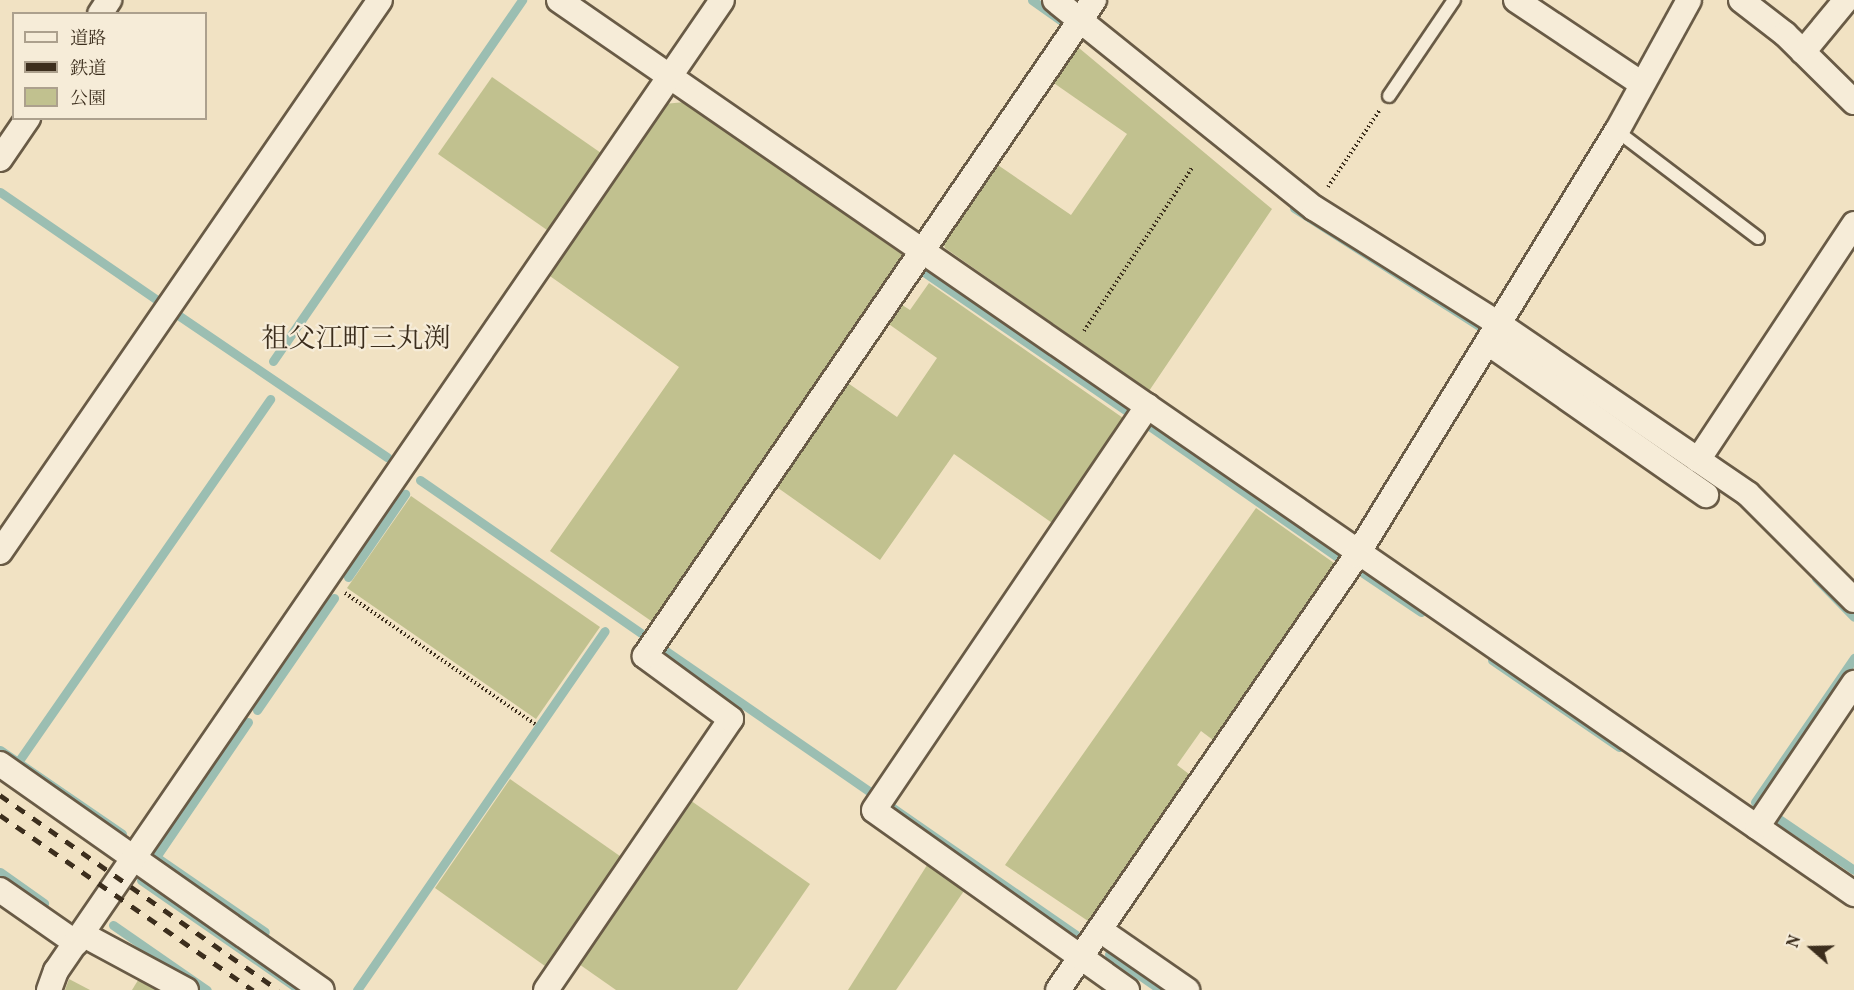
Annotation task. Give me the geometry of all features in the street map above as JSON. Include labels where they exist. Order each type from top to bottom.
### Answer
[{"type":"street","points":[[0,552],[380,0]]},
{"type":"street","points":[[559,0],[1071,352],[1357,555],[1854,894]]},
{"type":"street","points":[[49,990],[79,938],[722,0]]},
{"type":"street","points":[[1055,0],[1088,9],[1314,208],[1493,334],[1706,495]]},
{"type":"street","points":[[1516,0],[1642,84]]},
{"type":"street","points":[[1058,990],[1357,555],[1617,132],[1689,0]]},
{"type":"street","points":[[1742,0],[1803,52],[1854,102]]},
{"type":"street","points":[[1803,52],[1846,0]]},
{"type":"street","points":[[546,990],[731,719],[645,656],[1088,9]]},
{"type":"street","points":[[0,159],[27,120]]},
{"type":"street","points":[[1698,460],[1854,224]]},
{"type":"street","points":[[1493,334],[1698,460],[1748,494],[1853,598]]},
{"type":"street","points":[[1127,990],[874,810],[1148,406]]},
{"type":"street","points":[[1757,827],[1854,683]]},
{"type":"street","points":[[0,764],[322,990]]},
{"type":"street","points":[[0,890],[79,938],[186,990]]},
{"type":"street","points":[[1100,930],[1187,990]]},
{"type":"lane","points":[[1389,96],[1454,0]]},
{"type":"lane","points":[[1617,132],[1758,238]]},
{"type":"path","points":[[1314,208],[1389,96]]},
{"type":"path","points":[[1071,352],[1192,168]]},
{"type":"path","points":[[325,579],[535,724]]},
{"type":"green space","points":[[1073,43],[1272,209],[1149,391],[945,248],[941,236],[992,161],[1071,215],[1127,134],[1048,79]]},
{"type":"green space","points":[[492,77],[601,153],[547,230],[438,154]]},
{"type":"green space","points":[[685,102],[904,256],[906,263],[657,625],[550,551],[679,367],[547,274],[664,104]]},
{"type":"green space","points":[[929,283],[1126,420],[1055,525],[954,454],[880,560],[771,483],[842,379],[897,417],[937,358],[883,320],[896,301],[910,310]]},
{"type":"green space","points":[[411,496],[600,627],[536,719],[347,588]]},
{"type":"green space","points":[[1256,508],[1334,563],[1213,740],[1201,731],[1177,765],[1189,774],[1088,921],[1005,865]]},
{"type":"green space","points":[[510,779],[627,861],[552,971],[435,888]]},
{"type":"green space","points":[[687,798],[810,884],[737,990],[616,990],[576,962]]},
{"type":"green space","points":[[929,862],[966,888],[896,990],[848,990]]},
{"type":"green space","points":[[140,977],[163,990],[132,990]]},
{"type":"green space","points":[[69,979],[90,990],[65,990]]},
{"type":"waterway","points":[[273,361],[522,0]]},
{"type":"waterway","points":[[1032,0],[1066,24]]},
{"type":"waterway","points":[[0,192],[160,302]]},
{"type":"waterway","points":[[1294,208],[1484,329]]},
{"type":"waterway","points":[[921,270],[1130,413]]},
{"type":"waterway","points":[[178,315],[387,457]]},
{"type":"waterway","points":[[18,762],[270,399]]},
{"type":"waterway","points":[[1148,425],[1337,557]]},
{"type":"waterway","points":[[420,480],[644,635]]},
{"type":"waterway","points":[[348,577],[405,494]]},
{"type":"waterway","points":[[1363,573],[1421,612]]},
{"type":"waterway","points":[[1816,578],[1854,617]]},
{"type":"waterway","points":[[257,710],[334,598]]},
{"type":"waterway","points":[[357,990],[605,631]]},
{"type":"waterway","points":[[663,649],[869,791]]},
{"type":"waterway","points":[[1755,802],[1854,658]]},
{"type":"waterway","points":[[1492,660],[1619,747]]},
{"type":"waterway","points":[[248,722],[156,857],[265,932]]},
{"type":"waterway","points":[[0,750],[122,834]]},
{"type":"waterway","points":[[887,804],[1076,935]]},
{"type":"waterway","points":[[1776,817],[1854,870]]},
{"type":"waterway","points":[[0,872],[44,903]]},
{"type":"waterway","points":[[141,880],[300,990]]},
{"type":"waterway","points":[[113,925],[207,990]]},
{"type":"waterway","points":[[1109,954],[1161,990]]},
{"type":"railway","points":[[0,795],[279,990]]},
{"type":"railway","points":[[0,815],[253,990]]},
{"type":"district","name":"祖父江町三丸渕","points":[[356,341]]}]
